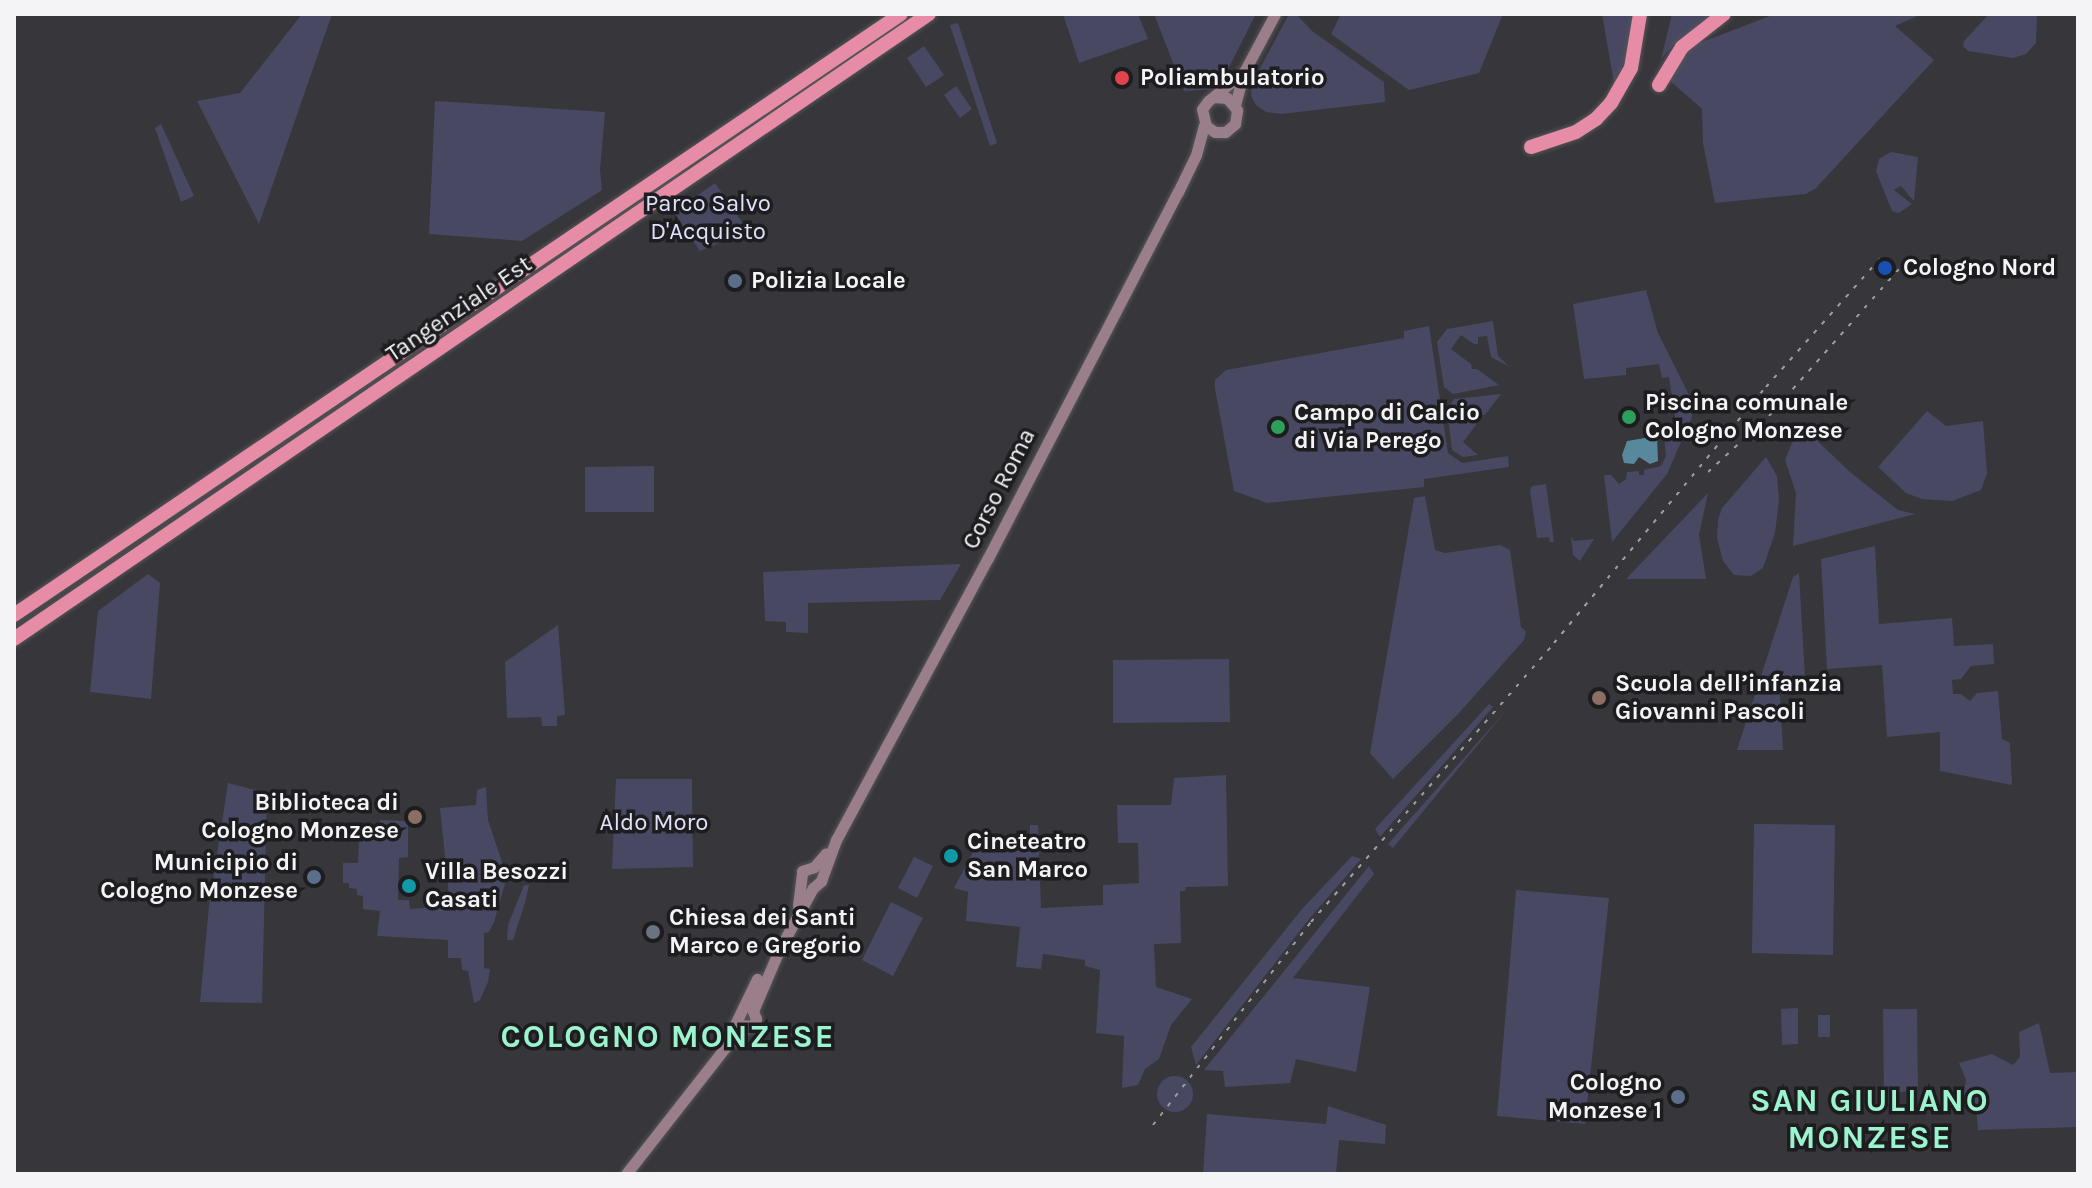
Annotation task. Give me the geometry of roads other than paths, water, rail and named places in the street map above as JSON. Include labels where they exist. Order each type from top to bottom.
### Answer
[{"type":"highway","name":"Tangenziale Est","points":[[14,613],[901,14]]},
{"type":"highway","name":"Tangenziale Est","points":[[14,639],[929,14]]},
{"type":"highway","points":[[1531,147],[1576,132],[1596,119],[1611,103],[1631,68],[1640,14]]},
{"type":"highway","points":[[1659,85],[1682,47],[1724,14]]},
{"type":"main road","points":[[1244,72],[1202,109],[1204,125],[1222,133],[1235,124],[1235,105],[1244,72],[1275,14]]},
{"type":"main road","points":[[1214,97],[1227,98],[1235,105]]},
{"type":"main road","name":"Corso Roma","points":[[807,885],[819,884],[818,870],[993,548],[1196,155],[1204,125]]},
{"type":"main road","name":"Corso Roma","points":[[1196,155],[1222,133]]},
{"type":"main road","name":"Corso Roma","points":[[626,1174],[719,1055],[744,1017],[794,921],[807,885],[802,871],[818,870]]},
{"type":"railway","points":[[1153,1125],[1311,922],[1554,643],[1766,387],[1883,255]]},
{"type":"railway","points":[[1708,472],[1769,416],[1900,268]]},
{"type":"place","name":"Poliambulatorio","points":[[1122,78]]},
{"type":"place","name":"Cologno Nord","points":[[1885,268]]},
{"type":"place","name":"Polizia Locale","points":[[735,281]]},
{"type":"place","name":"Piscina comunale Cologno Monzese","points":[[1629,417]]},
{"type":"place","name":"Campo di Calcio di Via Perego","points":[[1278,427]]},
{"type":"place","name":"Scuola dell’infanzia Giovanni Pascoli","points":[[1599,698]]},
{"type":"place","name":"Biblioteca di Cologno Monzese","points":[[415,817]]},
{"type":"place","name":"Cineteatro San Marco","points":[[951,856]]},
{"type":"place","name":"Municipio di Cologno Monzese","points":[[314,877]]},
{"type":"place","name":"Villa Besozzi Casati","points":[[409,886]]},
{"type":"place","name":"Chiesa dei Santi Marco e Gregorio","points":[[653,932]]},
{"type":"place","name":"Cologno Monzese 1","points":[[1678,1097]]},
{"type":"district","name":"COLOGNO MONZESE","points":[[668,1037]]},
{"type":"district","name":"SAN GIULIANO MONZESE","points":[[1870,1120]]},
{"type":"park label","name":"Parco Salvo D'Acquisto","points":[[708,218]]},
{"type":"park label","name":"Aldo Moro","points":[[654,823]]}]
